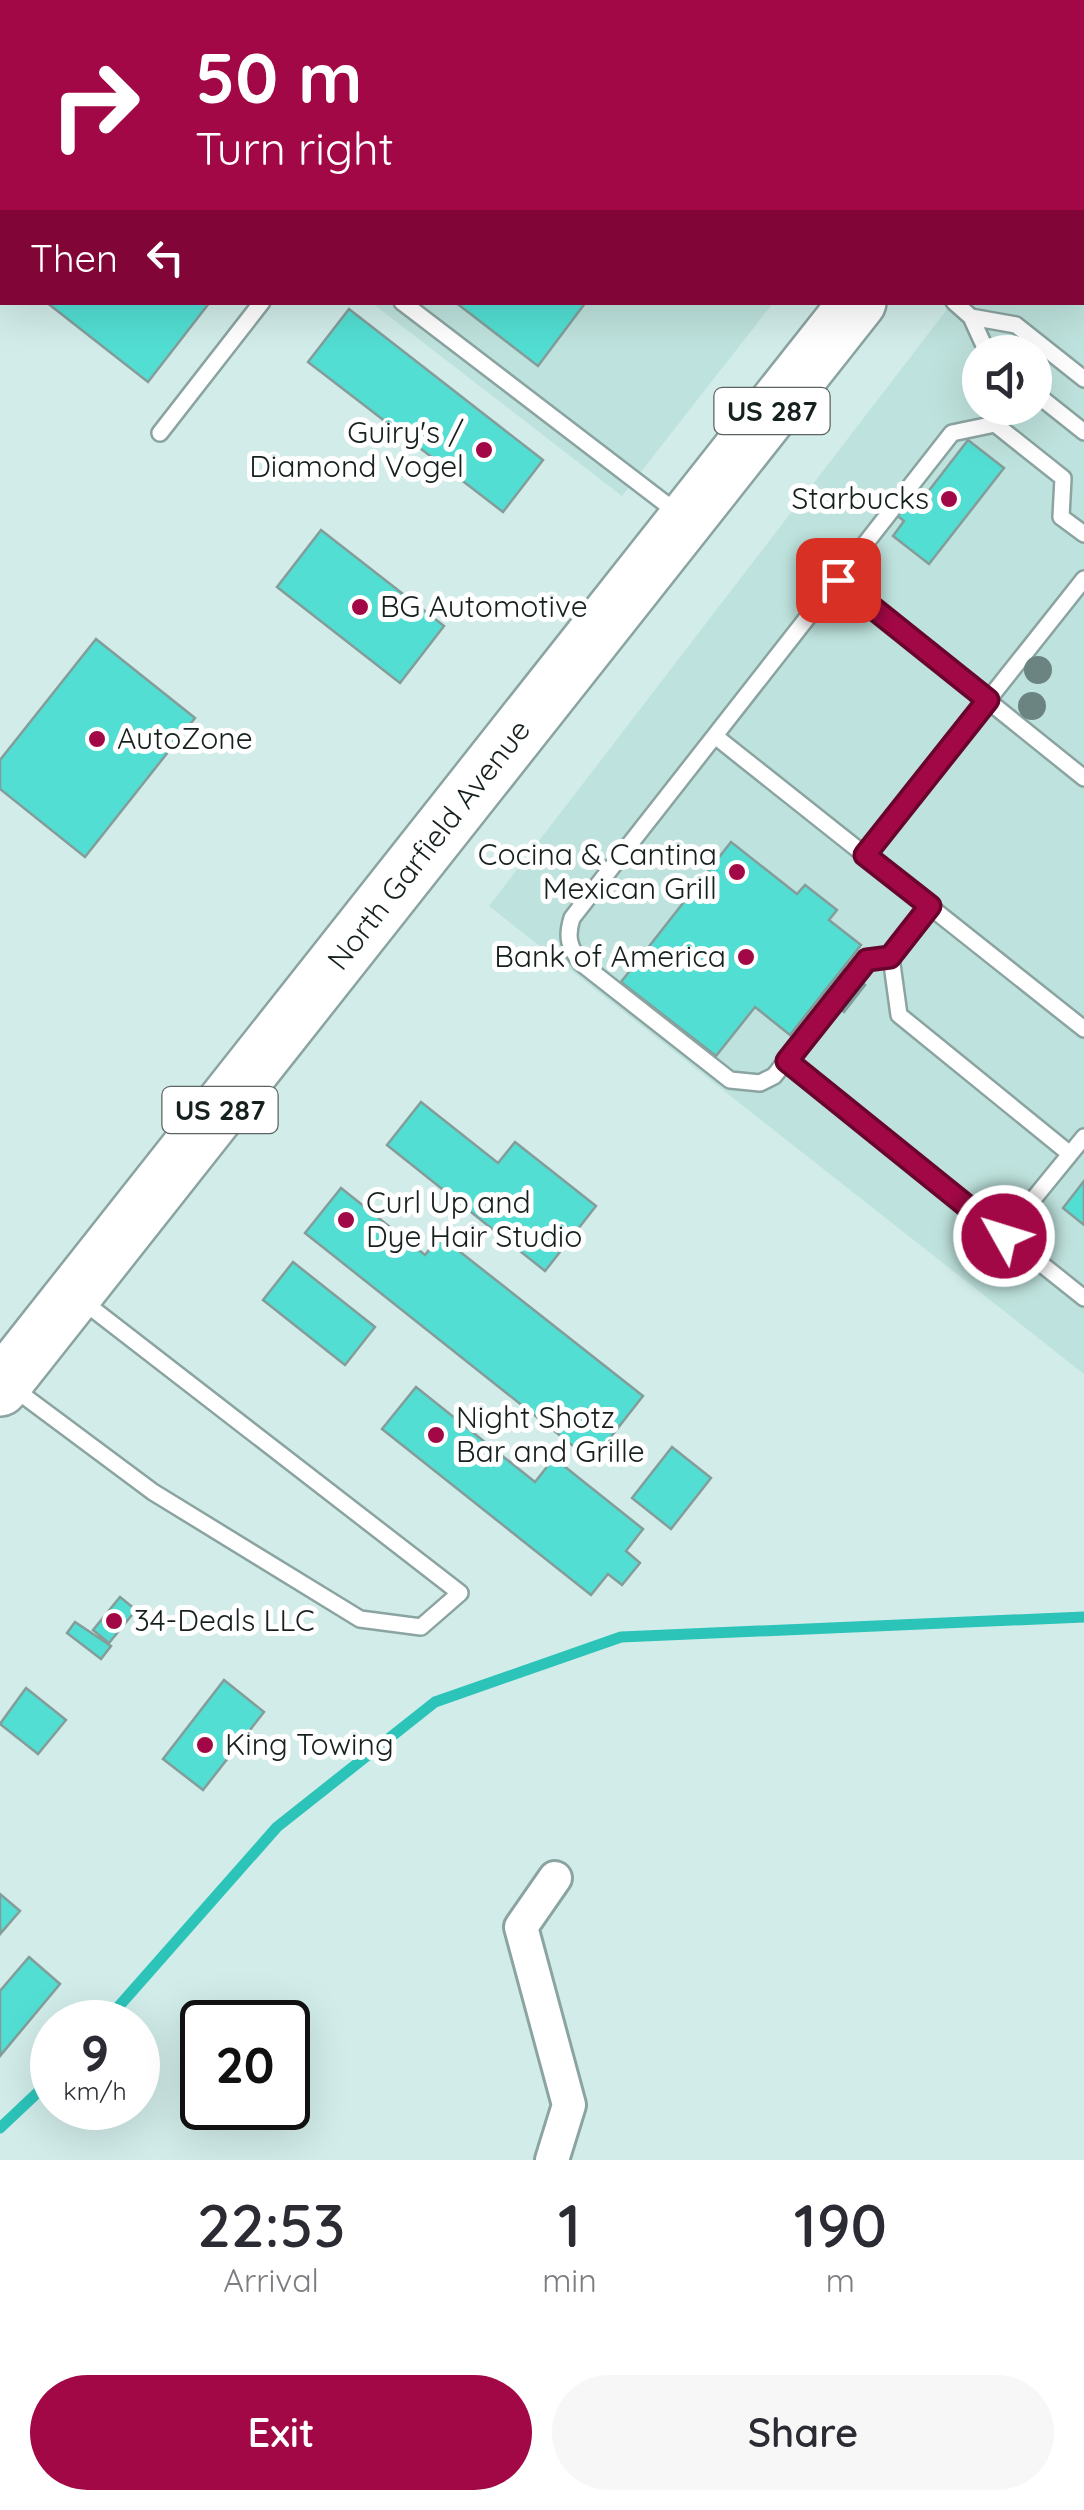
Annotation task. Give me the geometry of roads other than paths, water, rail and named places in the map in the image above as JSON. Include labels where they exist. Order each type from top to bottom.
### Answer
[{"type":"highway","name":"North Garfield Avenue","points":[[2,1385],[856,305]]},
{"type":"street","points":[[552,2160],[568,2105],[520,1928],[555,1878]]},
{"type":"lane","points":[[160,433],[260,305]]},
{"type":"lane","points":[[406,305],[686,520]]},
{"type":"lane","points":[[957,305],[971,317],[979,335]]},
{"type":"lane","points":[[971,317],[1016,325],[1084,378]]},
{"type":"lane","points":[[1052,407],[1084,432]]},
{"type":"lane","points":[[930,906],[890,957],[867,960],[774,1076],[760,1083],[730,1080],[718,1072],[581,963],[570,950],[567,933],[572,918],[952,433],[995,424],[1063,478],[1061,517],[1084,534]]},
{"type":"lane","points":[[865,855],[1084,578]]},
{"type":"lane","points":[[838,580],[1084,778]]},
{"type":"lane","points":[[715,736],[1084,1029]]},
{"type":"lane","points":[[890,957],[899,1015],[1070,1154]]},
{"type":"lane","points":[[787,1061],[1084,1298]]},
{"type":"lane","points":[[1004,1236],[1084,1137]]},
{"type":"lane","points":[[2,1385],[153,1492],[360,1619],[421,1627],[460,1593],[74,1294]]},
{"type":"waterway","points":[[124,2000],[277,1827],[435,1702],[621,1637],[1084,1617]]},
{"type":"waterway","points":[[0,2128],[30,2100]]},
{"type":"place","name":"Guiry's / Diamond Vogel","points":[[484,450]]},
{"type":"place","name":"Starbucks","points":[[949,499]]},
{"type":"place","name":"BG Automotive","points":[[360,607]]},
{"type":"place","name":"AutoZone","points":[[97,739]]},
{"type":"place","name":"Cocina & Cantina Mexican Grill","points":[[737,872]]},
{"type":"place","name":"Bank of America","points":[[746,957]]},
{"type":"place","name":"Curl Up and Dye Hair Studio","points":[[346,1220]]},
{"type":"place","name":"Night Shotz Bar and Grille","points":[[436,1435]]},
{"type":"place","name":"34-Deals LLC","points":[[114,1621]]},
{"type":"place","name":"King Towing","points":[[205,1745]]}]
